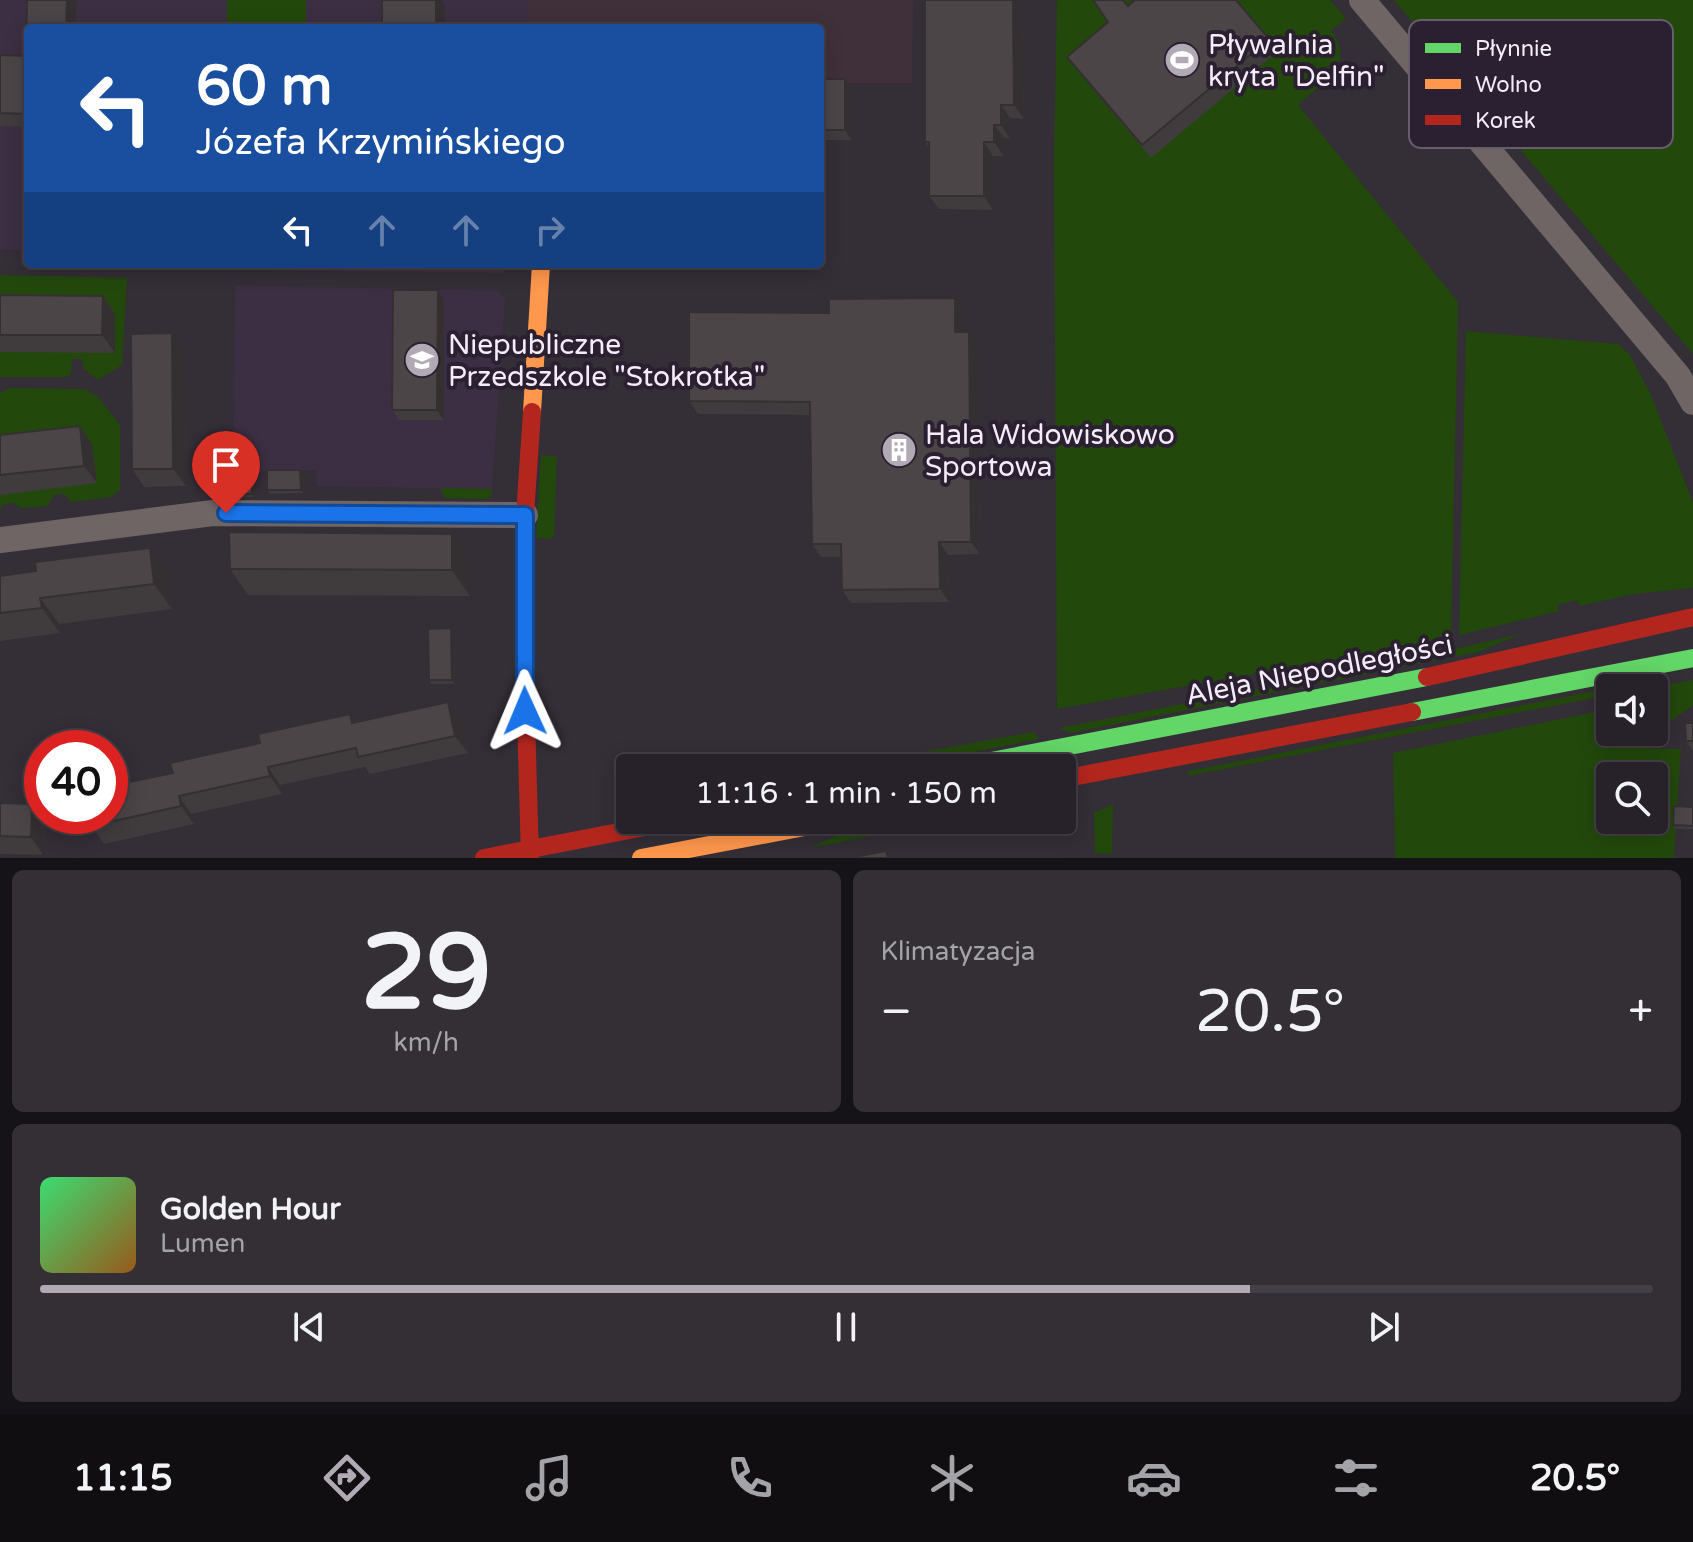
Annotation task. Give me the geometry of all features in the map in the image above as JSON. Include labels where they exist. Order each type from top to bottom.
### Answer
[{"type":"street","points":[[1362,0],[1409,56]]},
{"type":"street","points":[[1486,148],[1678,376],[1693,402]]},
{"type":"street","points":[[529,853],[525,515],[541,268]]},
{"type":"street","points":[[0,540],[213,513],[525,515]]},
{"type":"street","name":"Aleja Niepodległości","points":[[1028,754],[1416,680],[1693,617]]},
{"type":"street","points":[[1076,776],[1693,658]]},
{"type":"street","points":[[484,858],[529,853],[617,834]]},
{"type":"street","points":[[641,858],[767,834]]},
{"type":"shaded area","points":[[0,0],[528,0],[526,24],[24,24],[24,266],[21,266],[20,250],[0,249]]},
{"type":"shaded area","points":[[528,0],[913,0],[912,83],[824,83],[824,24],[526,24]]},
{"type":"shaded area","points":[[154,268],[505,268],[504,273]]},
{"type":"shaded area","points":[[235,286],[496,290],[505,298],[492,489],[317,486],[316,470],[233,472]]},
{"type":"green space","points":[[227,0],[306,0],[306,24],[227,24]]},
{"type":"green space","points":[[1057,0],[1330,0],[1346,18],[1331,31],[1338,43],[1338,64],[1325,81],[1298,105],[1458,302],[1451,639],[1057,709],[1054,163]]},
{"type":"green space","points":[[1394,0],[1693,0],[1693,354],[1519,148],[1673,148],[1673,20],[1411,20]]},
{"type":"green space","points":[[0,275],[127,278],[122,365],[98,380],[83,368],[82,359],[72,359],[71,374],[66,377],[0,377]]},
{"type":"green space","points":[[1466,331],[1618,344],[1630,355],[1652,397],[1693,503],[1693,588],[1634,594],[1579,606],[1577,600],[1557,605],[1559,611],[1459,635]]},
{"type":"green space","points":[[10,388],[85,389],[98,397],[120,425],[120,490],[111,497],[72,502],[64,494],[55,494],[47,506],[21,508],[14,503],[3,504],[0,511],[0,393]]},
{"type":"green space","points":[[541,455],[557,456],[552,539],[536,538]]},
{"type":"green space","points":[[440,488],[492,489],[492,494],[488,499],[445,498]]},
{"type":"green space","points":[[1521,634],[1478,652],[1071,733],[1059,728],[1401,661]]},
{"type":"green space","points":[[1693,680],[1693,705],[1668,724],[1668,685]]},
{"type":"green space","points":[[1596,691],[1596,698],[1187,776],[1189,771]]},
{"type":"green space","points":[[1596,712],[1596,746],[1681,749],[1674,858],[1395,858],[1393,753]]},
{"type":"green space","points":[[1034,732],[1039,739],[963,754],[917,753]]},
{"type":"green space","points":[[1113,804],[1112,854],[1095,853],[1094,813]]},
{"type":"green space","points":[[840,834],[882,834],[809,848]]},
{"type":"building","points":[[27,0],[67,0],[66,24],[27,24]]},
{"type":"building","points":[[382,0],[436,0],[436,24],[382,24]]},
{"type":"building","points":[[925,0],[1013,0],[1014,105],[1001,105],[1001,125],[994,125],[994,142],[984,142],[984,196],[929,196],[929,142],[925,142]]},
{"type":"building","points":[[1093,0],[1123,0],[1128,6],[1135,0],[1236,0],[1269,39],[1142,145],[1067,57],[1108,22]]},
{"type":"building","points":[[0,55],[24,56],[24,114],[0,113]]},
{"type":"building","points":[[824,79],[845,79],[845,130],[824,130]]},
{"type":"building","name":"Niepubliczne Przedszkole \"Stokrotka\"","points":[[393,290],[438,290],[437,410],[392,410]]},
{"type":"building","points":[[0,295],[103,296],[102,335],[0,335]]},
{"type":"building","name":"Hala Widowiskowo Sportowa","points":[[955,298],[955,332],[969,332],[971,542],[939,542],[940,589],[842,590],[841,544],[812,544],[810,402],[689,401],[689,312],[829,313],[829,299]]},
{"type":"building","points":[[172,333],[173,469],[132,469],[131,334]]},
{"type":"building","points":[[80,426],[84,466],[0,475],[0,435]]},
{"type":"building","points":[[267,470],[300,470],[301,490],[267,490]]},
{"type":"building","points":[[233,475],[252,475],[252,494],[233,494]]},
{"type":"building","points":[[229,532],[452,534],[452,570],[230,569]]},
{"type":"building","points":[[150,548],[154,584],[40,598],[42,608],[0,613],[0,576],[36,571],[35,562]]},
{"type":"building","points":[[451,628],[452,680],[429,680],[428,629]]},
{"type":"building","points":[[448,702],[455,736],[358,757],[356,748],[268,767],[270,776],[179,796],[181,806],[128,818],[128,782],[173,773],[170,763],[260,743],[258,734],[350,714],[352,723]]},
{"type":"building","points":[[1685,723],[1693,723],[1693,741],[1686,741]]},
{"type":"building","points":[[0,803],[24,804],[24,834],[31,834],[31,837],[0,836]]},
{"type":"building","points":[[1674,806],[1693,807],[1693,826],[1673,825]]},
{"type":"building","points":[[886,851],[888,858],[849,858]]},
{"type":"traffic: fast","points":[[1412,712],[1693,658]]},
{"type":"traffic: fast","points":[[1028,754],[1427,677]]},
{"type":"traffic: slow","points":[[532,412],[541,268]]},
{"type":"traffic: slow","points":[[641,858],[767,834]]},
{"type":"traffic: jam","points":[[530,858],[525,681],[525,515],[532,412]]},
{"type":"traffic: jam","points":[[1427,677],[1693,617]]},
{"type":"traffic: jam","points":[[1076,776],[1412,712]]},
{"type":"traffic: jam","points":[[484,858],[616,833]]},
{"type":"place","name":"Pływalnia kryta \"Delfin\"","points":[[1182,60]]},
{"type":"place","name":"Niepubliczne Przedszkole \"Stokrotka\"","points":[[422,360]]},
{"type":"place","name":"Hala Widowiskowo Sportowa","points":[[899,450]]},
{"type":"route","points":[[226,513],[525,515],[525,711]]}]
